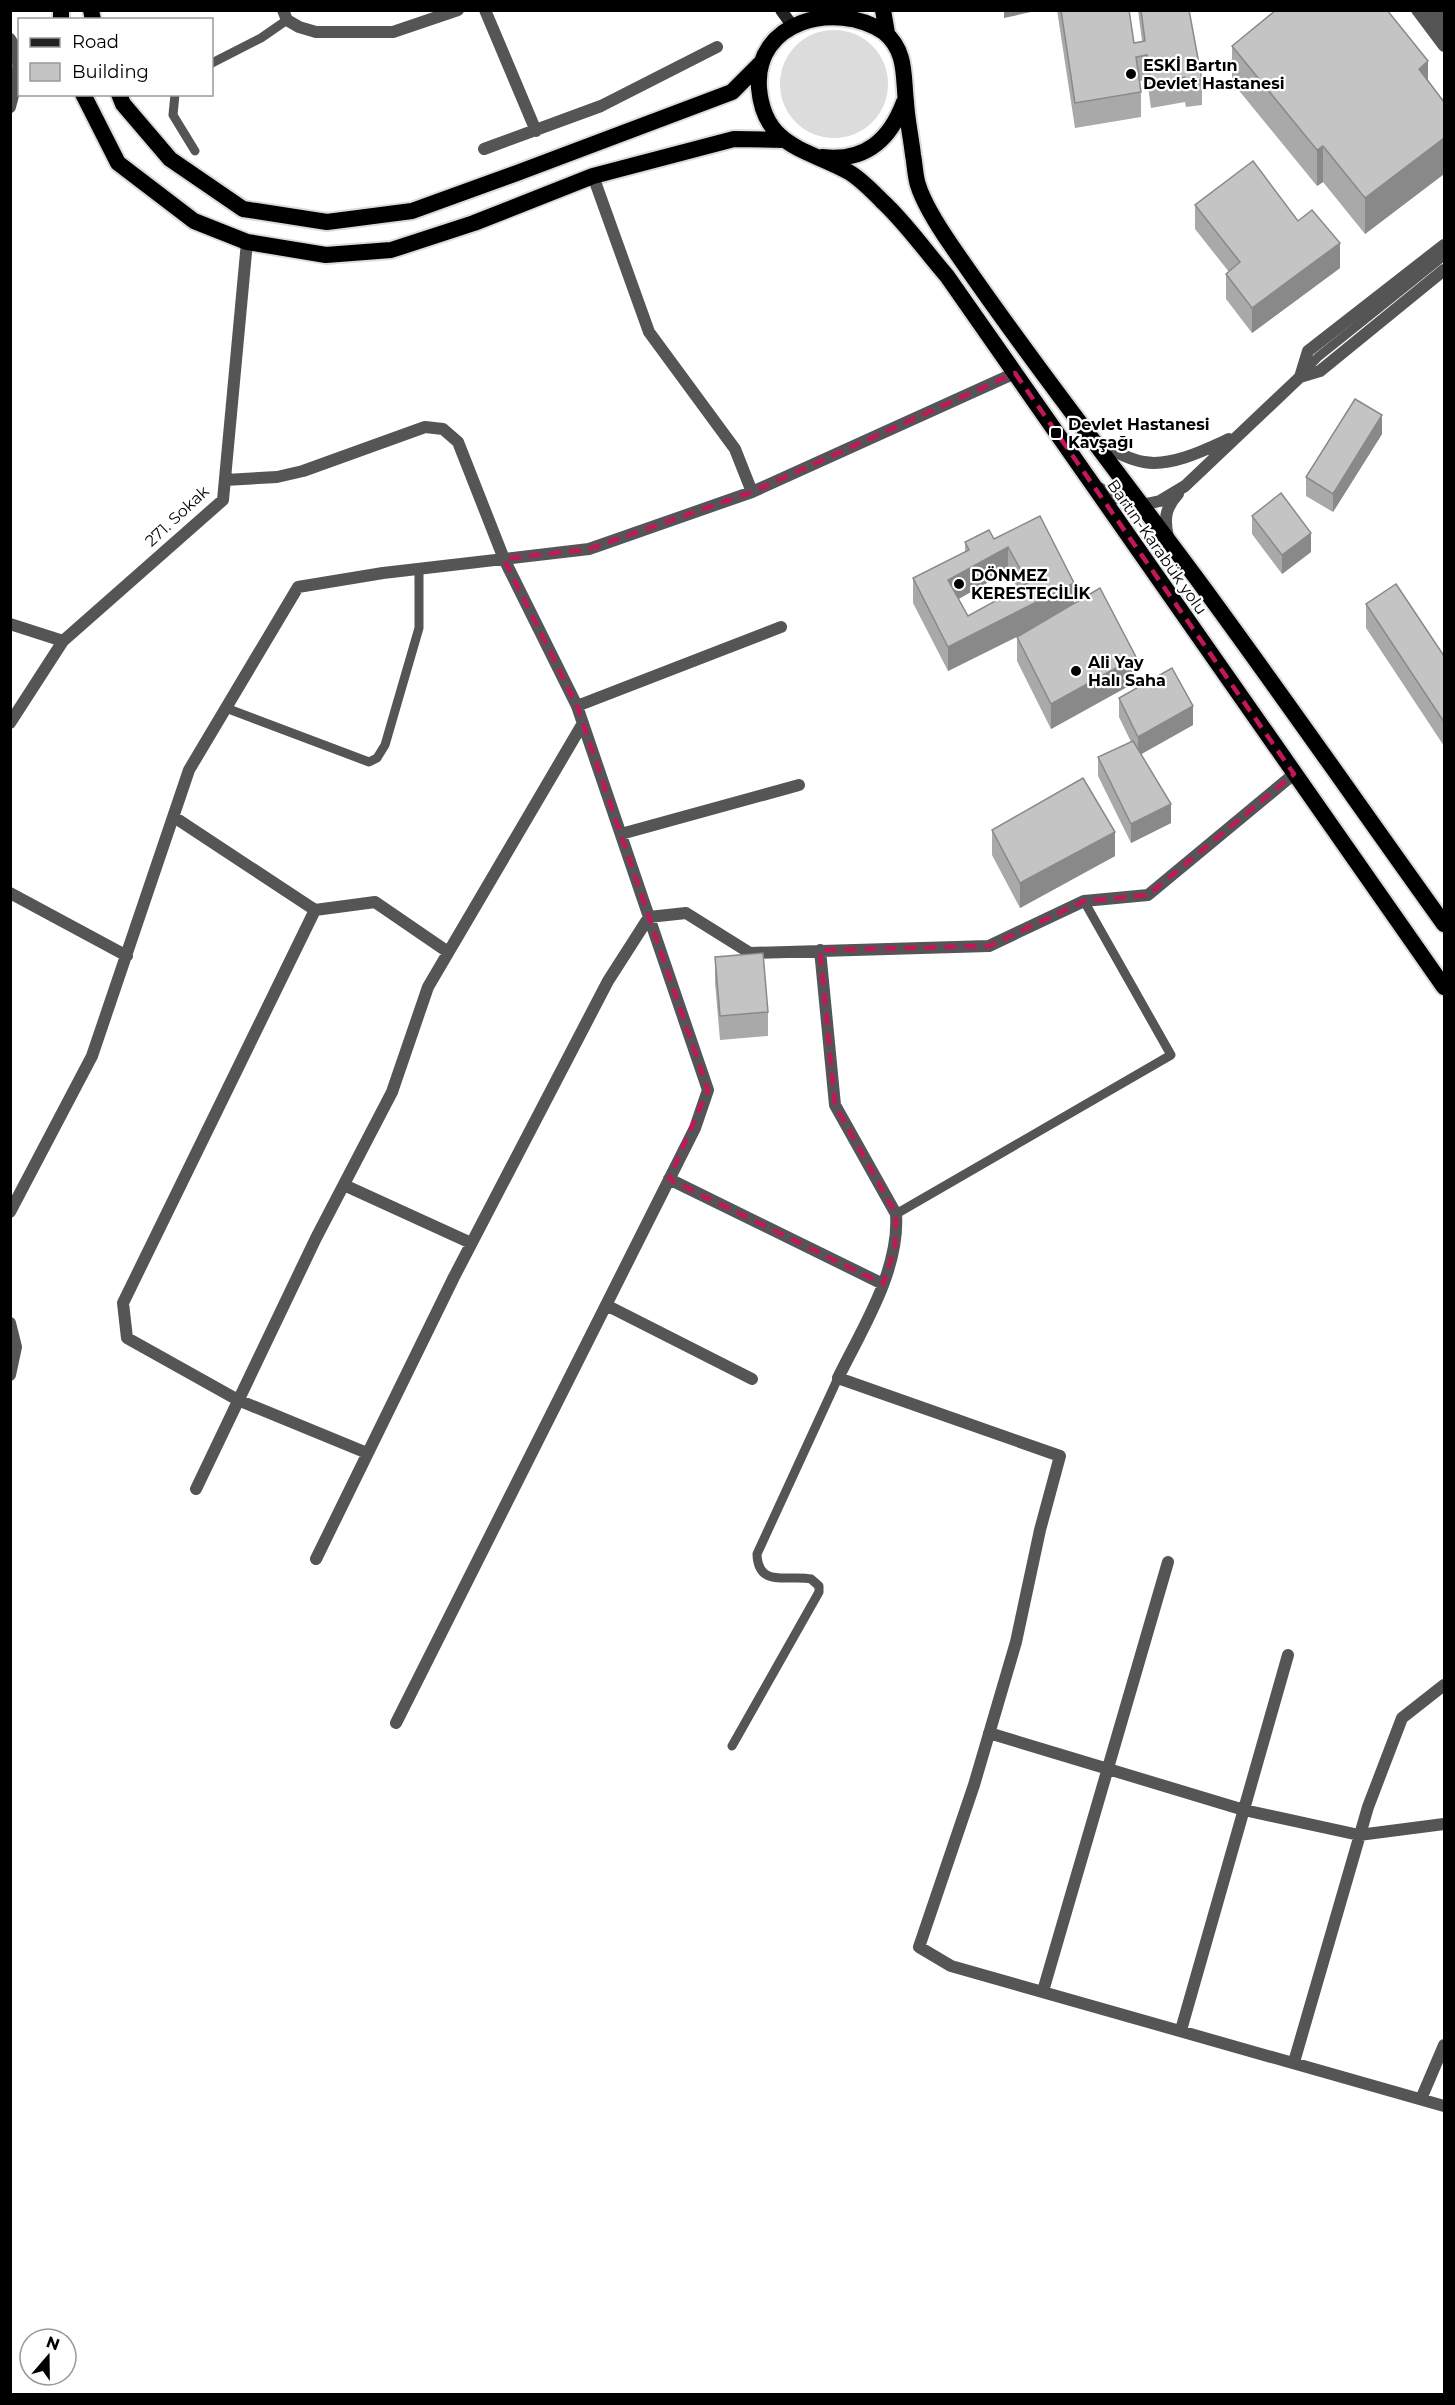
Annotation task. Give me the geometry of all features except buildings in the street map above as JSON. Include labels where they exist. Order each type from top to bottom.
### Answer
[{"type":"highway","points":[[883,10],[887,33]]},
{"type":"highway","name":"Bartın-Karabük yolu","points":[[1444,924],[1169,542],[993,307],[944,234],[918,185],[905,100],[906,75],[898,51],[887,33],[862,17],[837,11],[786,17],[762,62],[759,85],[763,109],[774,129],[791,146],[850,172],[886,204],[946,276],[1444,987]]},
{"type":"highway","points":[[120,96],[123,104],[170,159],[243,210],[327,222],[412,211],[517,174],[732,92],[762,62]]},
{"type":"highway","points":[[84,96],[118,163],[194,221],[247,242],[326,255],[391,250],[474,223],[593,176],[734,139],[785,140]]},
{"type":"highway","name":"Bartın-Karabük yolu","points":[[812,156],[836,159],[859,154],[880,142],[896,123],[905,100]]},
{"type":"street","points":[[285,15],[299,27],[316,32],[393,32],[458,10]]},
{"type":"street","points":[[485,10],[536,131]]},
{"type":"street","points":[[1417,10],[1444,46]]},
{"type":"street","points":[[1437,10],[1444,20]]},
{"type":"street","points":[[10,39],[16,48],[18,58]]},
{"type":"street","points":[[484,149],[601,106],[717,47]]},
{"type":"street","points":[[10,107],[18,68]]},
{"type":"street","points":[[593,176],[649,332],[735,449],[752,492]]},
{"type":"street","name":"271. Sokak","points":[[10,723],[63,641],[223,500],[247,242]]},
{"type":"street","points":[[1300,377],[1308,351],[1444,245]]},
{"type":"street","points":[[1169,542],[1164,520],[1169,504],[1185,486],[1300,377],[1320,371],[1444,270]]},
{"type":"street","points":[[11,1209],[92,1056],[189,770],[298,587],[419,568],[589,549],[752,492],[1015,374]]},
{"type":"street","points":[[225,480],[277,477],[303,471],[424,427],[443,429],[458,442],[504,559],[577,706],[708,1090],[695,1128],[396,1724]]},
{"type":"street","points":[[1092,439],[1116,452],[1143,462],[1160,463],[1212,447],[1238,435]]},
{"type":"street","points":[[1089,480],[1111,496],[1141,505],[1160,501],[1185,486]]},
{"type":"street","points":[[10,624],[63,641]]},
{"type":"street","points":[[577,706],[781,627]]},
{"type":"street","points":[[196,1489],[316,1238],[392,1092],[428,987],[583,723]]},
{"type":"street","points":[[649,917],[686,913],[750,952],[989,946],[1084,901],[1148,895],[1294,774]]},
{"type":"street","points":[[621,834],[799,785]]},
{"type":"street","points":[[174,817],[315,910],[375,902],[448,952]]},
{"type":"street","points":[[10,893],[127,956]]},
{"type":"street","points":[[315,910],[123,1303],[127,1338],[238,1400],[367,1454]]},
{"type":"street","points":[[316,1559],[471,1243],[608,981],[649,917]]},
{"type":"street","points":[[820,950],[835,1106],[896,1214],[895,1248],[883,1284],[838,1378],[1060,1456],[1040,1530],[1016,1642],[974,1785],[919,1947],[951,1966],[1444,2106]]},
{"type":"street","points":[[669,1179],[883,1284]]},
{"type":"street","points":[[344,1185],[471,1243]]},
{"type":"street","points":[[606,1305],[752,1379]]},
{"type":"street","points":[[10,1323],[16,1347],[10,1375]]},
{"type":"street","points":[[1043,1991],[1168,1562]]},
{"type":"street","points":[[1181,2030],[1288,1655]]},
{"type":"street","points":[[1294,2062],[1359,1835],[1402,1718],[1444,1685]]},
{"type":"street","points":[[989,1733],[1244,1810],[1359,1835],[1444,1824]]},
{"type":"street","points":[[1421,2099],[1444,2046]]},
{"type":"lane","points":[[1426,10],[1444,34]]},
{"type":"lane","points":[[213,62],[261,38],[285,15]]},
{"type":"lane","points":[[175,96],[173,115],[195,151]]},
{"type":"lane","points":[[1300,377],[1318,357],[1444,256]]},
{"type":"lane","points":[[226,708],[369,762],[377,758],[386,745],[419,628],[419,568]]},
{"type":"lane","points":[[896,1214],[1171,1055],[1084,901]]},
{"type":"lane","points":[[732,1746],[819,1592],[819,1586],[811,1579],[778,1579],[766,1575],[759,1565],[757,1554],[838,1378]]},
{"type":"highlighted area","points":[[1015,373],[1294,774],[1148,895],[1084,901],[989,946],[820,950],[835,1105],[896,1214],[895,1248],[883,1284],[669,1179],[708,1090],[577,706],[504,559],[589,549],[752,492]]},
{"type":"shaded area","points":[[834,30],[855,34],[872,46],[884,63],[888,84],[884,105],[872,122],[855,134],[834,138],[813,134],[796,122],[784,105],[780,84],[784,63],[796,46],[813,34]]},
{"type":"place","name":"ESKİ Bartın Devlet Hastanesi","points":[[1131,74]]},
{"type":"place","name":"Devlet Hastanesi Kavşağı","points":[[1056,433]]},
{"type":"place","name":"DÖNMEZ KERESTECİLİK","points":[[959,584]]},
{"type":"place","name":"Ali Yay Halı Saha","points":[[1076,671]]}]
